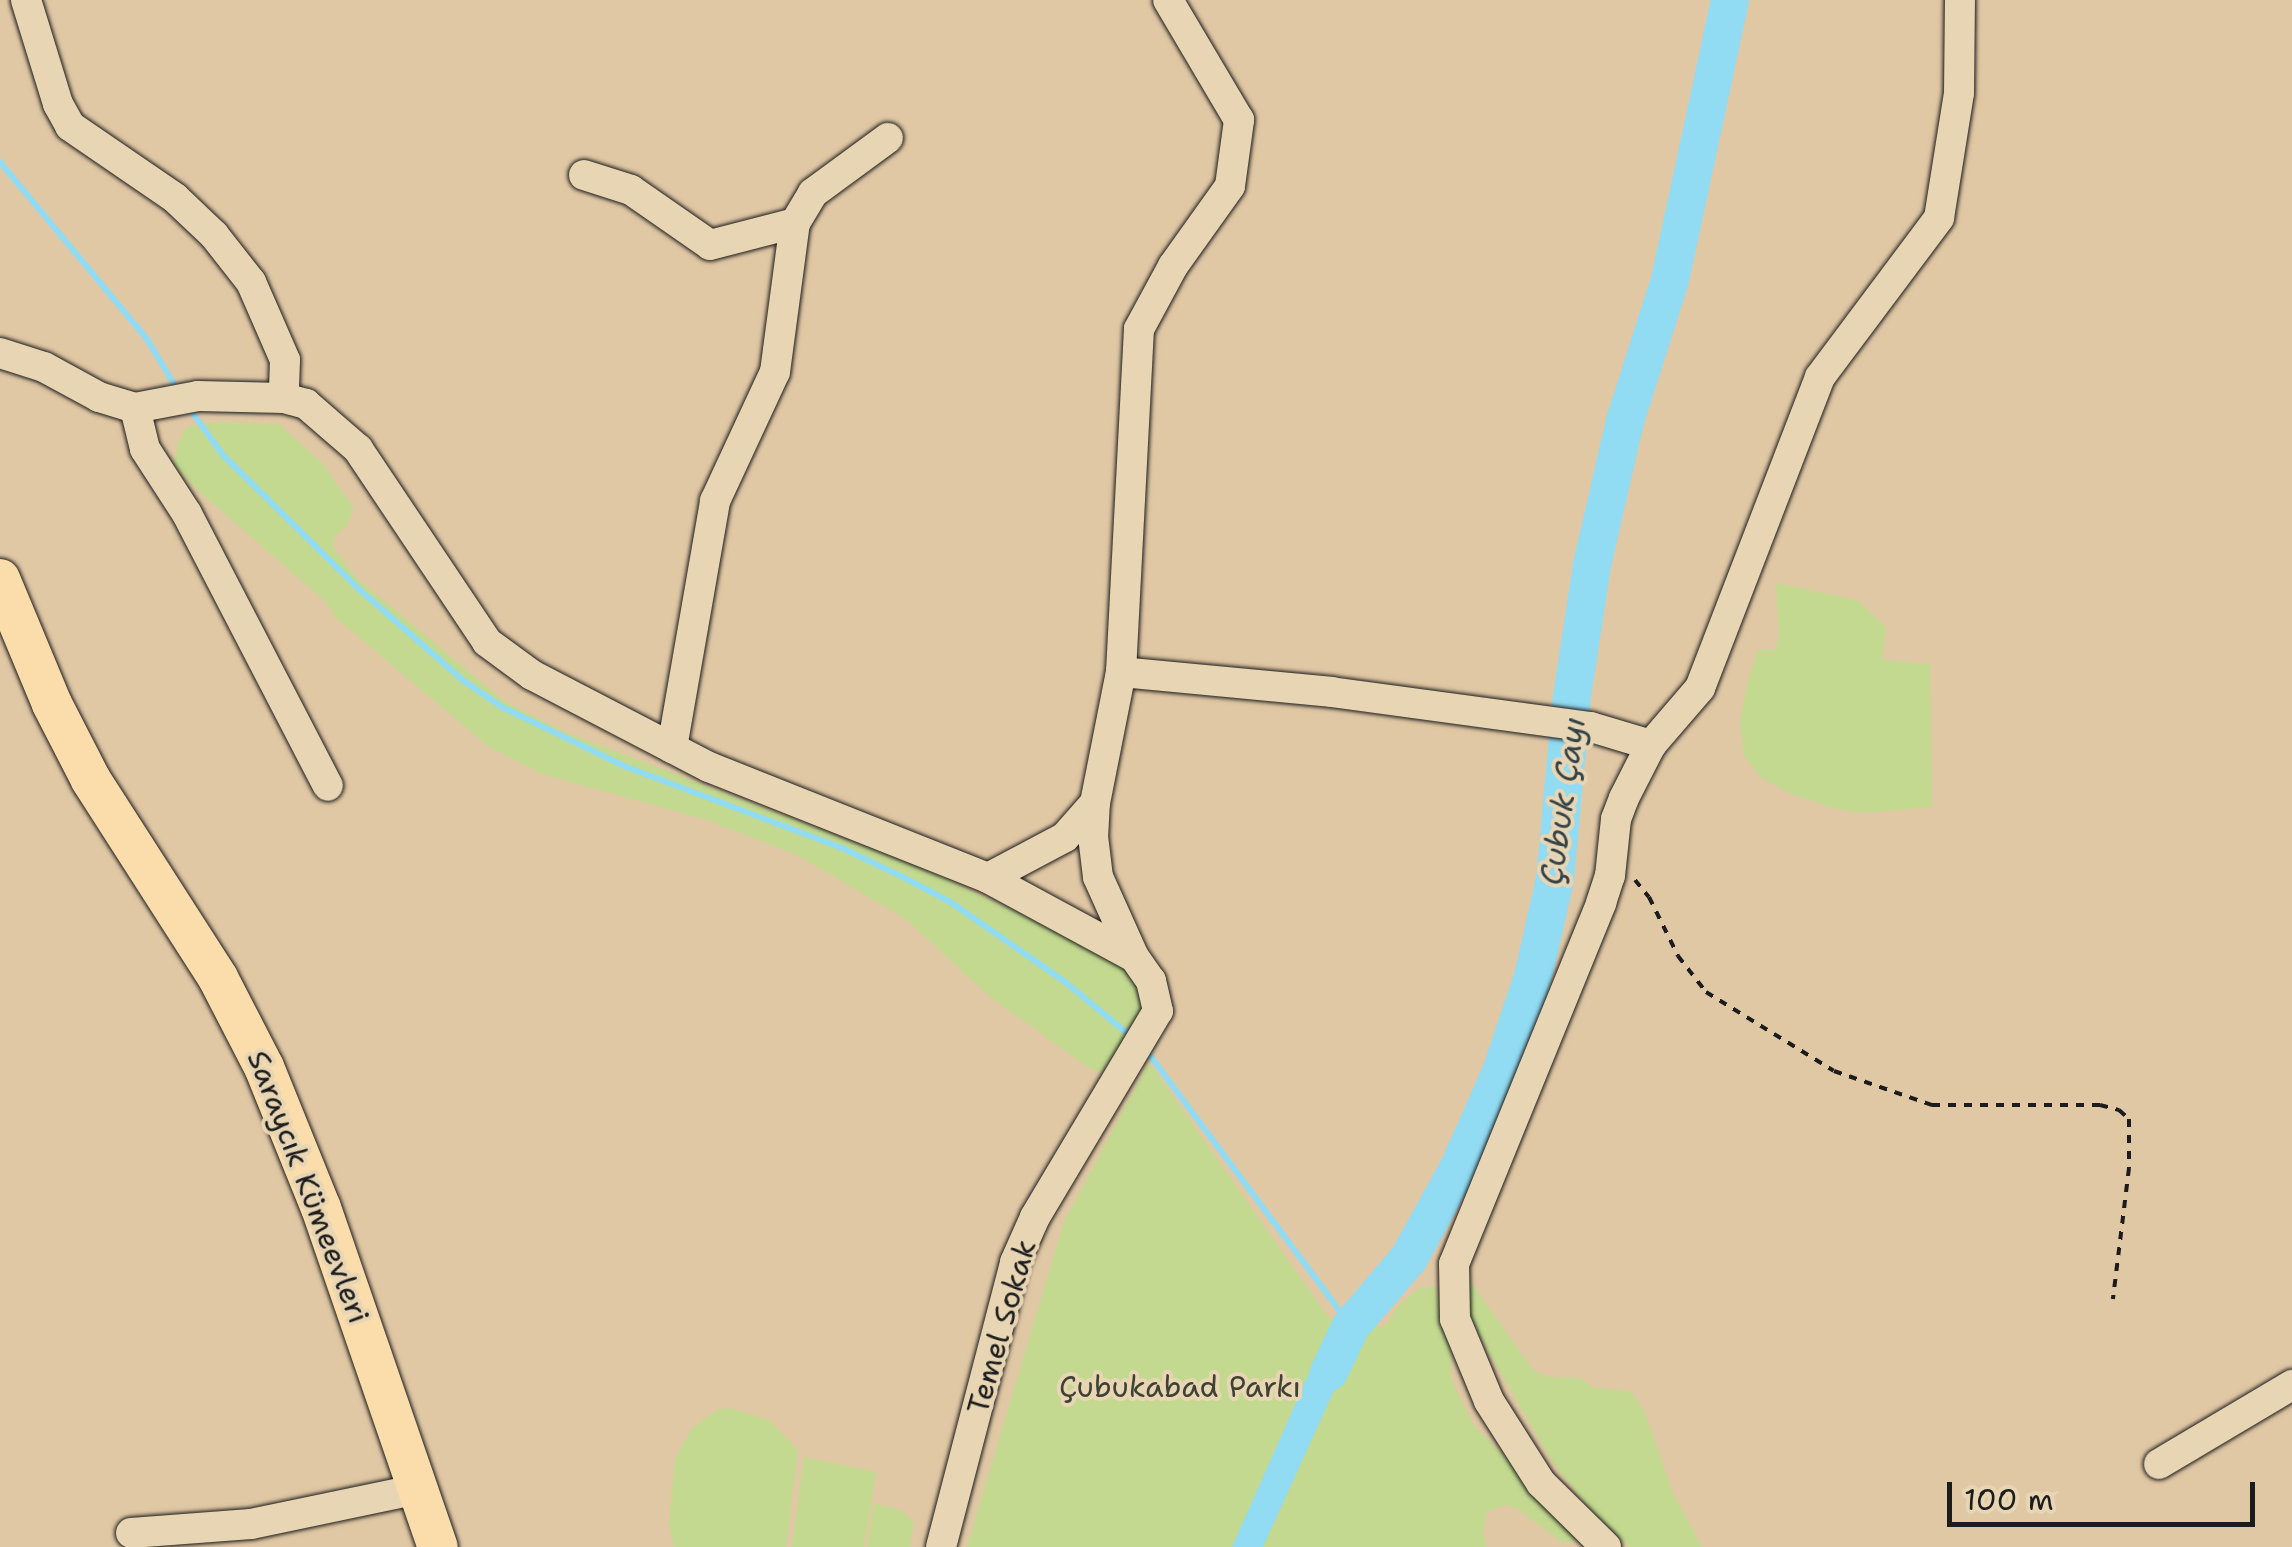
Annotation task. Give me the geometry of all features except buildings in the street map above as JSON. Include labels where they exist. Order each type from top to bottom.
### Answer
[{"type":"main road","name":"Saraycık Kümeevleri","points":[[0,579],[52,704],[91,780],[218,978],[264,1066],[321,1208],[438,1547]]},
{"type":"street","points":[[26,0],[58,104],[70,126],[175,198],[214,235],[252,282],[285,360],[284,398]]},
{"type":"street","points":[[1134,956],[1098,877],[1092,839],[1120,672],[1139,329],[1174,266],[1230,186],[1239,120],[1168,0]]},
{"type":"street","points":[[1606,1547],[1541,1483],[1519,1453],[1469,1356],[1451,1298],[1460,1240],[1600,903],[1614,855],[1616,820],[1651,745],[1700,688],[1820,376],[1939,218],[1959,93],[1960,0]]},
{"type":"street","points":[[672,748],[715,501],[775,372],[795,222],[814,193],[888,138]]},
{"type":"street","points":[[584,175],[631,190],[710,245],[795,222]]},
{"type":"street","points":[[0,352],[44,367],[99,397],[135,408],[198,396],[284,398],[306,404],[328,418],[358,449],[438,563],[487,642],[532,675],[708,767],[988,878],[1134,956]]},
{"type":"street","points":[[135,408],[146,449],[187,514],[328,786]]},
{"type":"street","points":[[1120,672],[1331,692],[1591,727],[1651,745]]},
{"type":"street","points":[[988,878],[1064,838],[1095,803]]},
{"type":"street","name":"Temel Sokak","points":[[941,1547],[1015,1262],[1035,1217],[1127,1069],[1158,1010],[1157,993],[1134,956]]},
{"type":"street","points":[[2160,1464],[2292,1385]]},
{"type":"street","points":[[131,1533],[251,1524],[418,1489]]},
{"type":"path","points":[[1614,855],[1650,897],[1678,956],[1706,992],[1834,1071],[1932,1106],[2100,1106],[2119,1110],[2128,1120],[2130,1168],[2113,1299]]},
{"type":"green space","points":[[219,422],[279,424],[322,463],[354,508],[348,524],[334,538],[333,547],[357,578],[504,701],[565,732],[920,867],[1105,953],[1138,980],[1148,1002],[1114,1068],[1100,1072],[1088,1067],[990,997],[906,919],[797,855],[707,820],[542,774],[489,747],[334,616],[327,603],[192,485],[174,463],[179,440],[187,427]]},
{"type":"green space","points":[[1776,583],[1857,600],[1886,627],[1882,660],[1930,664],[1932,807],[1862,813],[1833,808],[1791,794],[1759,776],[1744,755],[1740,722],[1748,680],[1758,650],[1776,650],[1779,634]]},
{"type":"green space","name":"Çubukabad Parkı","points":[[1149,1062],[1329,1318],[1384,1327],[1399,1305],[1420,1288],[1435,1286],[1451,1353],[1451,1378],[1476,1428],[1583,1531],[1575,1541],[1563,1543],[1515,1507],[1504,1505],[1487,1512],[1483,1533],[1487,1547],[967,1547],[1064,1222]]},
{"type":"green space","points":[[1471,1282],[1534,1371],[1551,1377],[1581,1378],[1594,1388],[1631,1391],[1645,1412],[1673,1493],[1702,1547],[1630,1547],[1598,1519],[1553,1463],[1477,1332],[1463,1298]]},
{"type":"green space","points":[[730,1408],[769,1420],[798,1450],[786,1547],[674,1547],[669,1523],[675,1459],[692,1428],[717,1410]]},
{"type":"green space","points":[[804,1457],[876,1472],[864,1547],[792,1547]]},
{"type":"green space","points":[[874,1503],[903,1511],[914,1523],[910,1547],[867,1547]]},
{"type":"water","points":[[1333,1319],[1362,1329],[1263,1547],[1232,1547]]},
{"type":"waterway","name":"Çubuk Çayı","points":[[1329,1372],[1351,1326],[1409,1258],[1459,1167],[1501,1072],[1533,977],[1555,879],[1572,696],[1592,565],[1625,421],[1670,280],[1730,0]]},
{"type":"waterway","points":[[0,162],[147,339],[177,389]]},
{"type":"waterway","points":[[189,408],[223,455],[360,590],[464,681],[502,707],[624,766],[842,848],[905,878],[952,903],[1064,981],[1133,1038]]},
{"type":"waterway","points":[[1146,1050],[1351,1326]]}]
